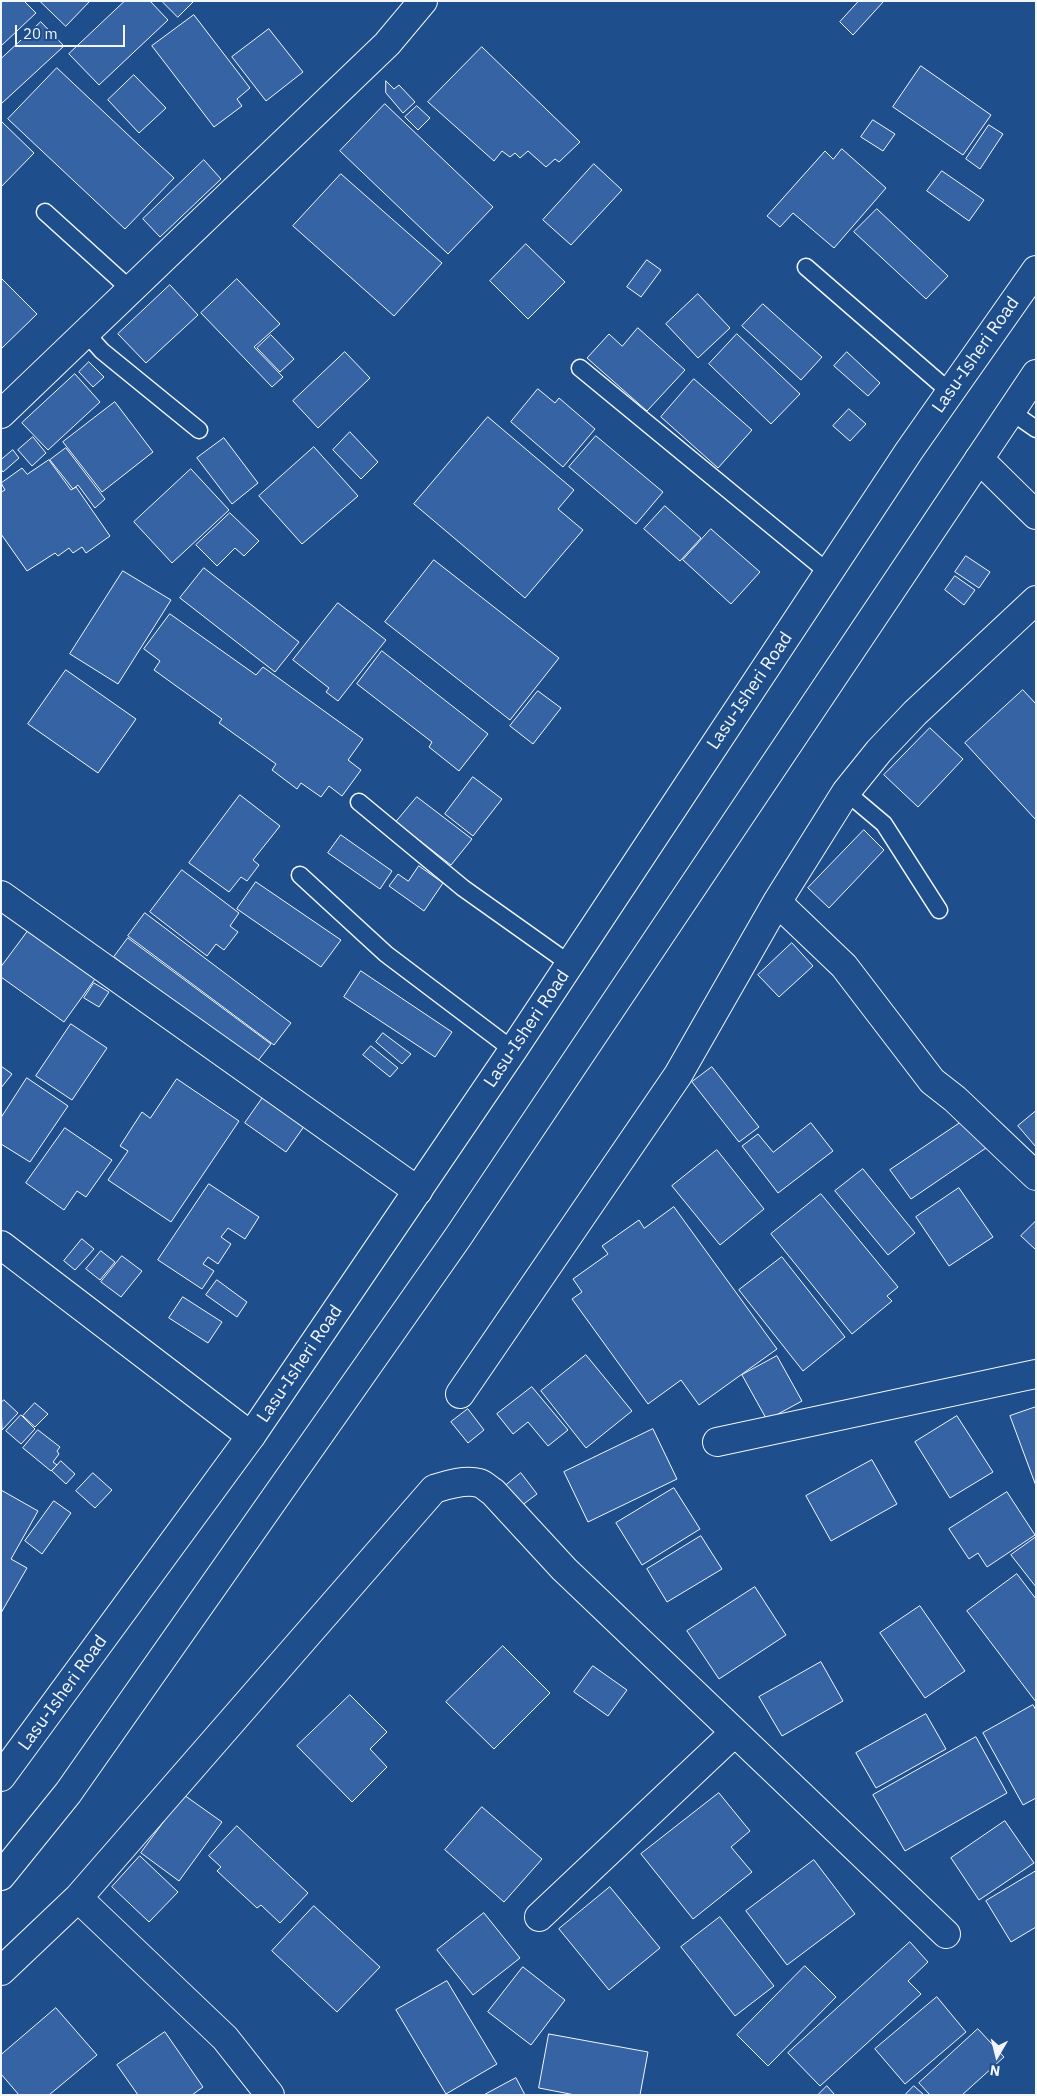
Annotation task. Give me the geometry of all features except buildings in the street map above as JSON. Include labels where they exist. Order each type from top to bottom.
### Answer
[{"type":"street","points":[[1,414],[387,44],[424,1]]},
{"type":"street","name":"Lasu-Isheri Road","points":[[1,1777],[251,1436],[570,964],[828,573],[950,392],[1036,270]]},
{"type":"street","points":[[1,1876],[68,1793],[452,1245],[1036,374]]},
{"type":"street","points":[[979,459],[1036,515]]},
{"type":"street","points":[[460,1394],[678,1074],[777,902],[846,792],[879,751],[915,713],[1036,600]]},
{"type":"street","points":[[1,895],[418,1190]]},
{"type":"street","points":[[777,902],[844,966],[932,1082],[955,1099],[1036,1176]]},
{"type":"street","points":[[1,1245],[251,1436]]},
{"type":"street","points":[[718,1442],[1036,1374]]},
{"type":"street","points":[[1,1971],[78,1898],[434,1489],[450,1484],[479,1483],[493,1492],[564,1569],[946,1934]]},
{"type":"street","points":[[540,1917],[734,1733]]},
{"type":"street","points":[[78,1898],[225,2038],[270,2095]]},
{"type":"lane","points":[[45,212],[130,289]]},
{"type":"lane","points":[[806,267],[950,392]]},
{"type":"lane","points":[[85,332],[102,351],[199,430]]},
{"type":"lane","points":[[580,368],[828,573]]},
{"type":"lane","points":[[1010,412],[1036,429]]},
{"type":"lane","points":[[846,792],[884,824],[939,910]]},
{"type":"lane","points":[[359,802],[463,888],[570,964]]},
{"type":"lane","points":[[300,875],[386,954],[512,1050]]}]
